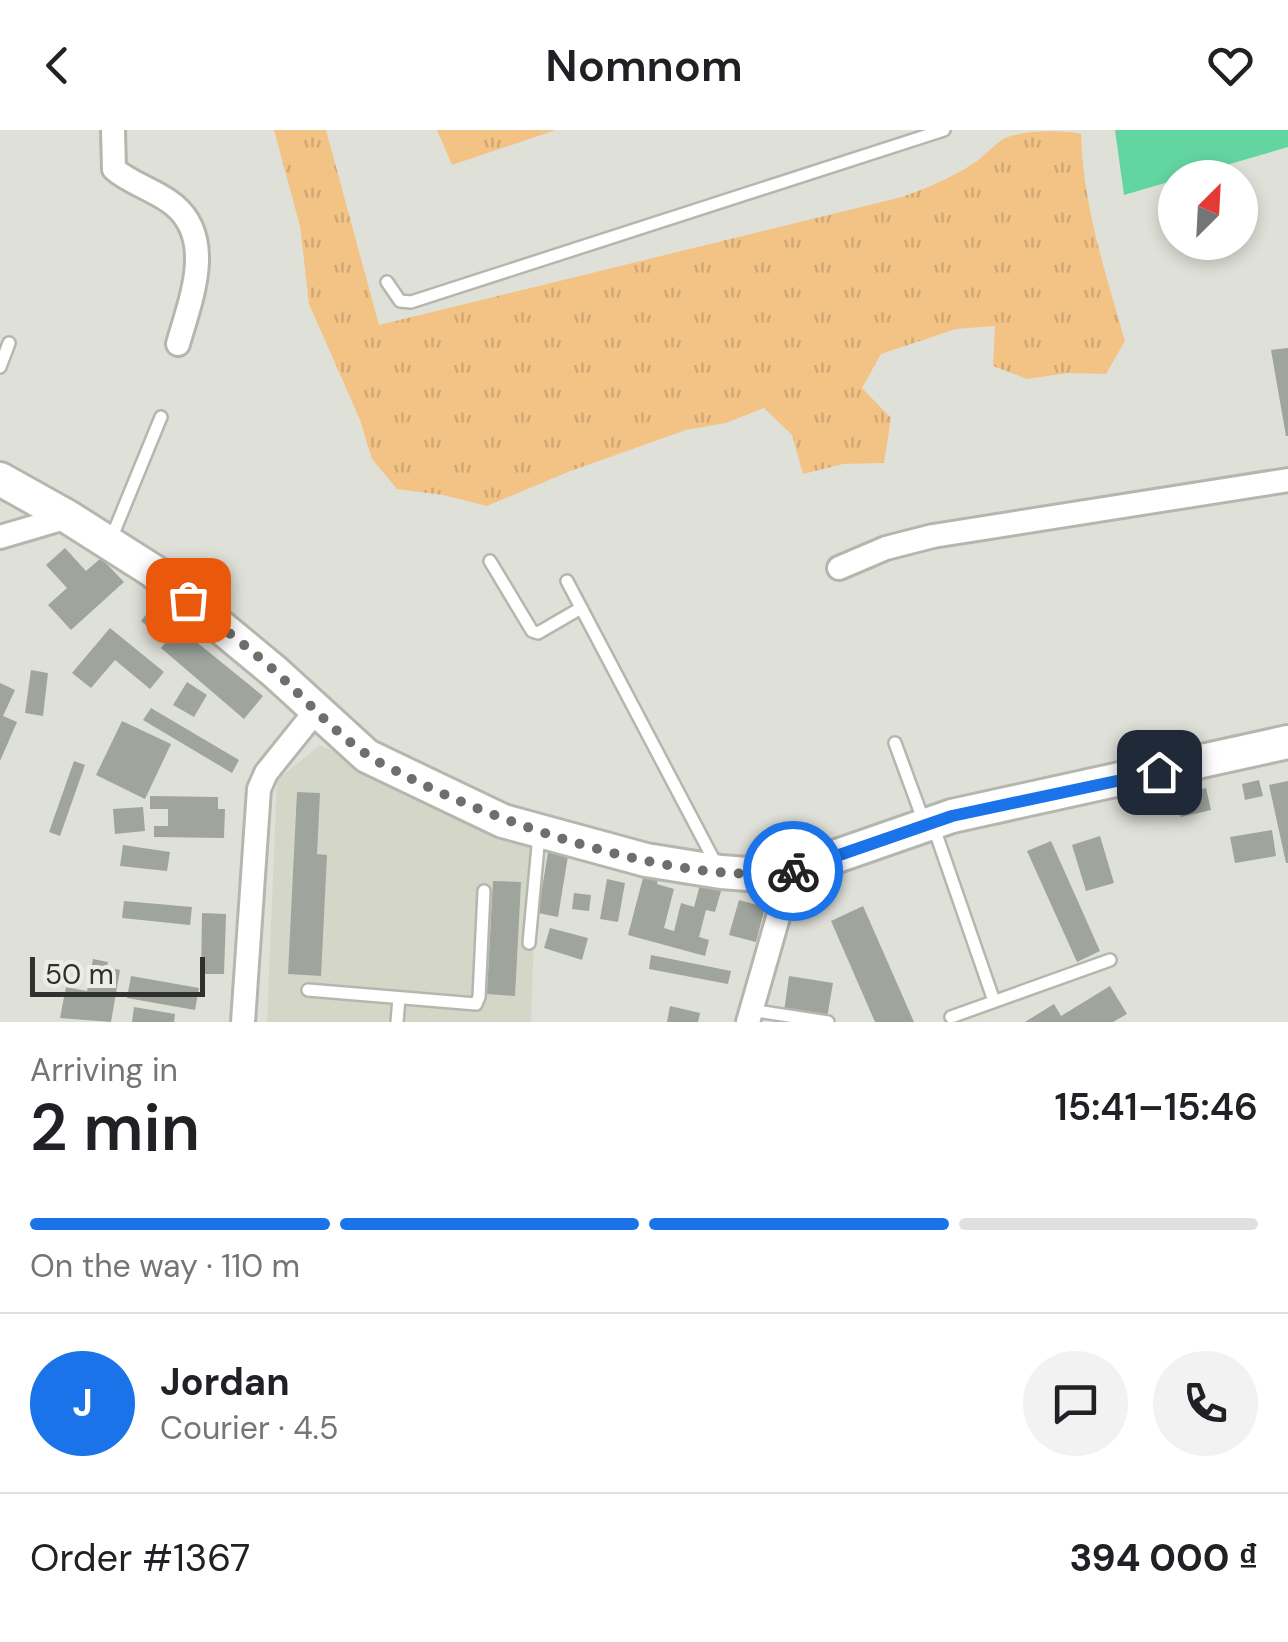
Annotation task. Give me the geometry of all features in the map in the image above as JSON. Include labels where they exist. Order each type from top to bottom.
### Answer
[{"type":"street","points":[[114,130],[114,169],[174,205],[186,220],[197,248],[197,274],[178,344]]},
{"type":"street","points":[[0,479],[154,572],[276,672],[367,756],[503,820],[646,860],[721,872],[790,872],[952,816],[1288,742]]},
{"type":"street","points":[[839,568],[886,548],[933,536],[1288,480]]},
{"type":"street","points":[[0,537],[68,517]]},
{"type":"street","points":[[244,1022],[259,789],[266,773],[315,712]]},
{"type":"street","points":[[749,1016],[790,872]]},
{"type":"lane","points":[[387,282],[400,301],[412,302],[944,130]]},
{"type":"lane","points":[[0,366],[9,343]]},
{"type":"lane","points":[[110,543],[160,417]]},
{"type":"lane","points":[[490,561],[532,631],[538,633],[581,608]]},
{"type":"lane","points":[[567,581],[721,872]]},
{"type":"lane","points":[[895,743],[994,1002]]},
{"type":"lane","points":[[528,944],[540,831]]},
{"type":"lane","points":[[308,990],[476,1004],[480,997],[484,891]]},
{"type":"lane","points":[[951,1017],[1110,960]]},
{"type":"lane","points":[[397,1022],[399,998]]},
{"type":"lane","points":[[749,1016],[828,1022]]},
{"type":"shaded area","points":[[1115,130],[1288,130],[1288,147],[1244,160],[1158,160],[1158,185],[1124,195]]},
{"type":"shaded area","points":[[320,745],[537,847],[531,1022],[267,1022],[277,780]]},
{"type":"green space","points":[[274,130],[326,130],[379,325],[902,197],[957,173],[1013,135],[1081,134],[1091,213],[1125,341],[1106,374],[1068,373],[1027,379],[993,366],[995,326],[956,329],[881,354],[862,388],[891,418],[884,463],[843,464],[803,474],[792,435],[764,408],[726,423],[686,430],[487,506],[397,489],[372,459],[360,420],[309,304],[300,226]]},
{"type":"green space","points":[[437,130],[556,130],[452,165]]},
{"type":"building","points":[[1288,348],[1288,436],[1286,436],[1271,350]]},
{"type":"building","points":[[65,548],[86,571],[101,558],[124,582],[71,630],[48,605],[67,588],[46,565]]},
{"type":"building","points":[[157,601],[182,622],[178,627],[263,696],[244,719],[161,648],[166,642],[141,621]]},
{"type":"building","points":[[110,628],[164,672],[150,689],[115,660],[91,688],[72,673]]},
{"type":"building","points":[[31,670],[48,673],[43,716],[25,713]]},
{"type":"building","points":[[187,682],[207,695],[194,717],[173,705]]},
{"type":"building","points":[[0,683],[15,690],[3,716],[17,722],[0,761]]},
{"type":"building","points":[[151,708],[239,760],[232,773],[143,720]]},
{"type":"building","points":[[122,721],[171,744],[145,799],[96,775]]},
{"type":"building","points":[[74,761],[85,765],[60,836],[49,832]]},
{"type":"building","points":[[1259,780],[1263,796],[1245,800],[1242,784]]},
{"type":"building","points":[[1288,781],[1288,863],[1286,863],[1269,785]]},
{"type":"building","points":[[1206,788],[1211,810],[1181,817],[1176,795]]},
{"type":"building","points":[[297,792],[320,793],[317,854],[327,855],[321,976],[288,974]]},
{"type":"building","points":[[150,796],[218,797],[218,809],[225,809],[224,838],[154,837],[154,826],[168,826],[168,809],[150,809]]},
{"type":"building","points":[[143,807],[145,831],[115,834],[113,809]]},
{"type":"building","points":[[1272,830],[1276,856],[1235,863],[1230,837]]},
{"type":"building","points":[[1100,836],[1114,883],[1086,891],[1072,845]]},
{"type":"building","points":[[1051,841],[1100,951],[1077,962],[1027,851]]},
{"type":"building","points":[[123,845],[170,852],[167,871],[120,866]]},
{"type":"building","points":[[548,852],[568,856],[558,917],[538,913]]},
{"type":"building","points":[[644,874],[658,878],[657,884],[674,889],[664,928],[674,931],[681,903],[694,907],[700,885],[721,891],[715,912],[706,910],[699,937],[709,940],[705,956],[628,935]]},
{"type":"building","points":[[607,879],[625,883],[618,922],[600,919]]},
{"type":"building","points":[[493,881],[521,882],[515,996],[487,994]]},
{"type":"building","points":[[574,893],[591,895],[589,911],[572,909]]},
{"type":"building","points":[[739,900],[765,907],[756,942],[729,935]]},
{"type":"building","points":[[124,901],[192,907],[190,925],[122,918]]},
{"type":"building","points":[[863,906],[914,1022],[875,1022],[831,921]]},
{"type":"building","points":[[202,913],[226,914],[224,974],[201,974]]},
{"type":"building","points":[[550,928],[588,938],[582,960],[544,948]]},
{"type":"building","points":[[651,955],[731,971],[728,984],[649,969]]},
{"type":"building","points":[[93,959],[120,970],[111,1022],[60,1018],[66,987],[87,991]]},
{"type":"building","points":[[131,976],[199,988],[195,1010],[127,998]]},
{"type":"building","points":[[789,976],[833,983],[827,1018],[784,1012]]},
{"type":"building","points":[[1110,986],[1127,1014],[1113,1022],[1025,1022],[1054,1004],[1061,1016]]},
{"type":"building","points":[[670,1006],[700,1013],[698,1022],[667,1022]]},
{"type":"building","points":[[134,1007],[175,1014],[174,1022],[132,1022]]},
{"type":"way so far","points":[[188,600],[276,672],[367,756],[436,791],[503,820],[646,860],[721,872],[793,871]]},
{"type":"route","points":[[793,871],[952,816],[1159,772]]}]
